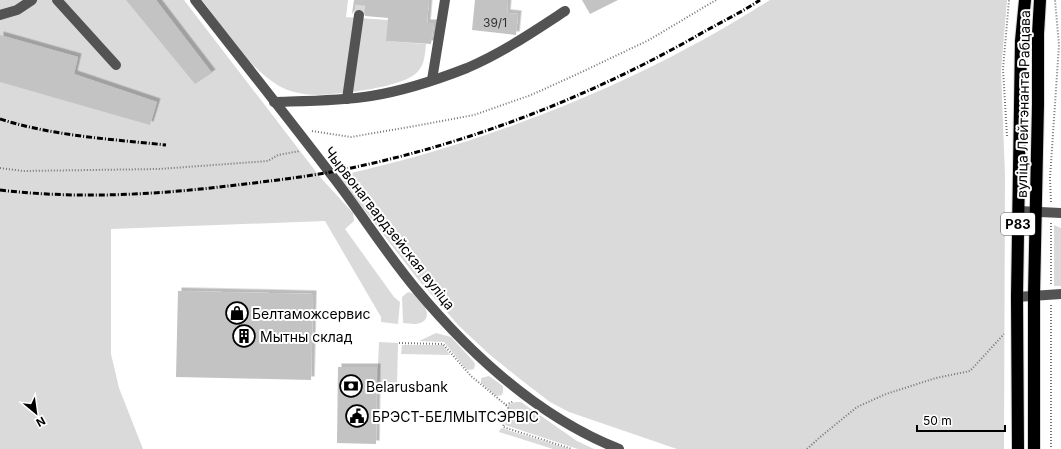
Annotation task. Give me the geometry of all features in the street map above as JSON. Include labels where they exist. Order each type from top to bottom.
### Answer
[{"type":"highway","name":"вуліца Лейтэнанта Рабцава","points":[[1018,449],[1017,297],[1021,41],[1025,0]]},
{"type":"highway","name":"вуліца Лейтэнанта Рабцава","points":[[1034,449],[1034,295],[1038,34],[1040,0]]},
{"type":"street","points":[[0,15],[17,10],[32,0]]},
{"type":"street","points":[[56,0],[116,65]]},
{"type":"street","name":"Чырвонагвардзейская вуліца","points":[[195,0],[311,148],[416,289],[464,341],[517,390],[581,432],[619,449]]},
{"type":"street","points":[[432,80],[445,0]]},
{"type":"street","points":[[274,102],[347,99],[373,95],[432,80],[468,67],[509,46],[565,12]]},
{"type":"street","points":[[347,99],[359,15]]},
{"type":"street","points":[[1019,211],[1061,213]]},
{"type":"street","points":[[1017,297],[1061,294]]},
{"type":"path","points":[[295,129],[351,137],[474,115],[532,95],[649,40],[716,0]]},
{"type":"path","points":[[0,168],[23,171],[159,169],[268,161],[278,155],[311,148]]},
{"type":"path","points":[[807,449],[857,407],[886,394],[936,378],[970,371],[1004,334]]},
{"type":"path","points":[[399,343],[443,344],[471,376],[506,405],[508,408],[503,427],[572,449]]},
{"type":"shaded area","points":[[0,0],[184,0],[320,177],[353,213],[354,221],[345,229],[394,297],[400,302],[398,324],[381,322],[381,317],[325,221],[111,229],[111,354],[119,388],[143,449],[0,449]]},
{"type":"shaded area","points":[[202,0],[348,0],[346,17],[388,20],[387,41],[426,44],[424,61],[419,70],[412,76],[387,86],[327,94],[303,94],[279,86],[256,68],[237,47]]},
{"type":"shaded area","points":[[770,0],[1007,0],[1001,71],[1005,176],[1004,449],[677,449],[569,412],[550,402],[520,379],[489,354],[459,326],[417,278],[338,176],[451,146],[507,128],[562,107],[616,84],[668,58],[720,30]]},
{"type":"shaded area","points":[[1054,225],[1061,228],[1061,286],[1054,286]]},
{"type":"shaded area","points":[[408,292],[412,293],[421,301],[427,311],[425,320],[420,323],[403,323],[402,297]]},
{"type":"shaded area","points":[[436,333],[451,337],[474,362],[474,369],[466,369],[444,342],[419,341]]},
{"type":"shaded area","points":[[379,342],[398,343],[397,386],[377,386]]},
{"type":"shaded area","points":[[402,345],[443,345],[450,355],[401,354]]},
{"type":"shaded area","points":[[489,376],[503,386],[502,395],[496,396],[481,383],[481,378]]},
{"type":"shaded area","points":[[521,402],[577,441],[594,449],[578,449],[505,425],[509,408],[508,405]]},
{"type":"shaded area","points":[[501,428],[569,449],[553,449],[499,432]]},
{"type":"building","points":[[126,0],[156,0],[212,73],[195,84]]},
{"type":"building","points":[[354,0],[429,0],[427,23],[434,23],[431,44],[386,41],[388,18],[365,16],[363,10],[360,9],[354,11],[352,14]]},
{"type":"building","points":[[475,0],[508,0],[507,13],[518,14],[516,35],[472,30]]},
{"type":"building","points":[[582,0],[618,0],[590,14]]},
{"type":"building","points":[[0,35],[78,57],[74,74],[157,102],[150,125],[0,82]]},
{"type":"building","name":"Мытны склад","points":[[178,291],[313,294],[311,380],[176,377]]},
{"type":"building","name":"БРЭСТ-БЕЛМЫТСЭРВІС","points":[[338,367],[377,367],[376,444],[337,443]]},
{"type":"tunnel","points":[[359,15],[361,0]]},
{"type":"railway","points":[[0,190],[28,193],[85,195],[171,192],[280,180],[331,172],[378,162],[471,136],[562,102],[650,61],[760,0]]},
{"type":"railway","points":[[0,119],[20,125],[61,133],[166,145]]},
{"type":"place","name":"Белтаможсервис","points":[[237,313]]},
{"type":"place","name":"Мытны склад","points":[[244,336]]},
{"type":"place","name":"Belarusbank","points":[[351,386]]},
{"type":"place","name":"БРЭСТ-БЕЛМЫТСЭРВІС","points":[[357,416]]}]
